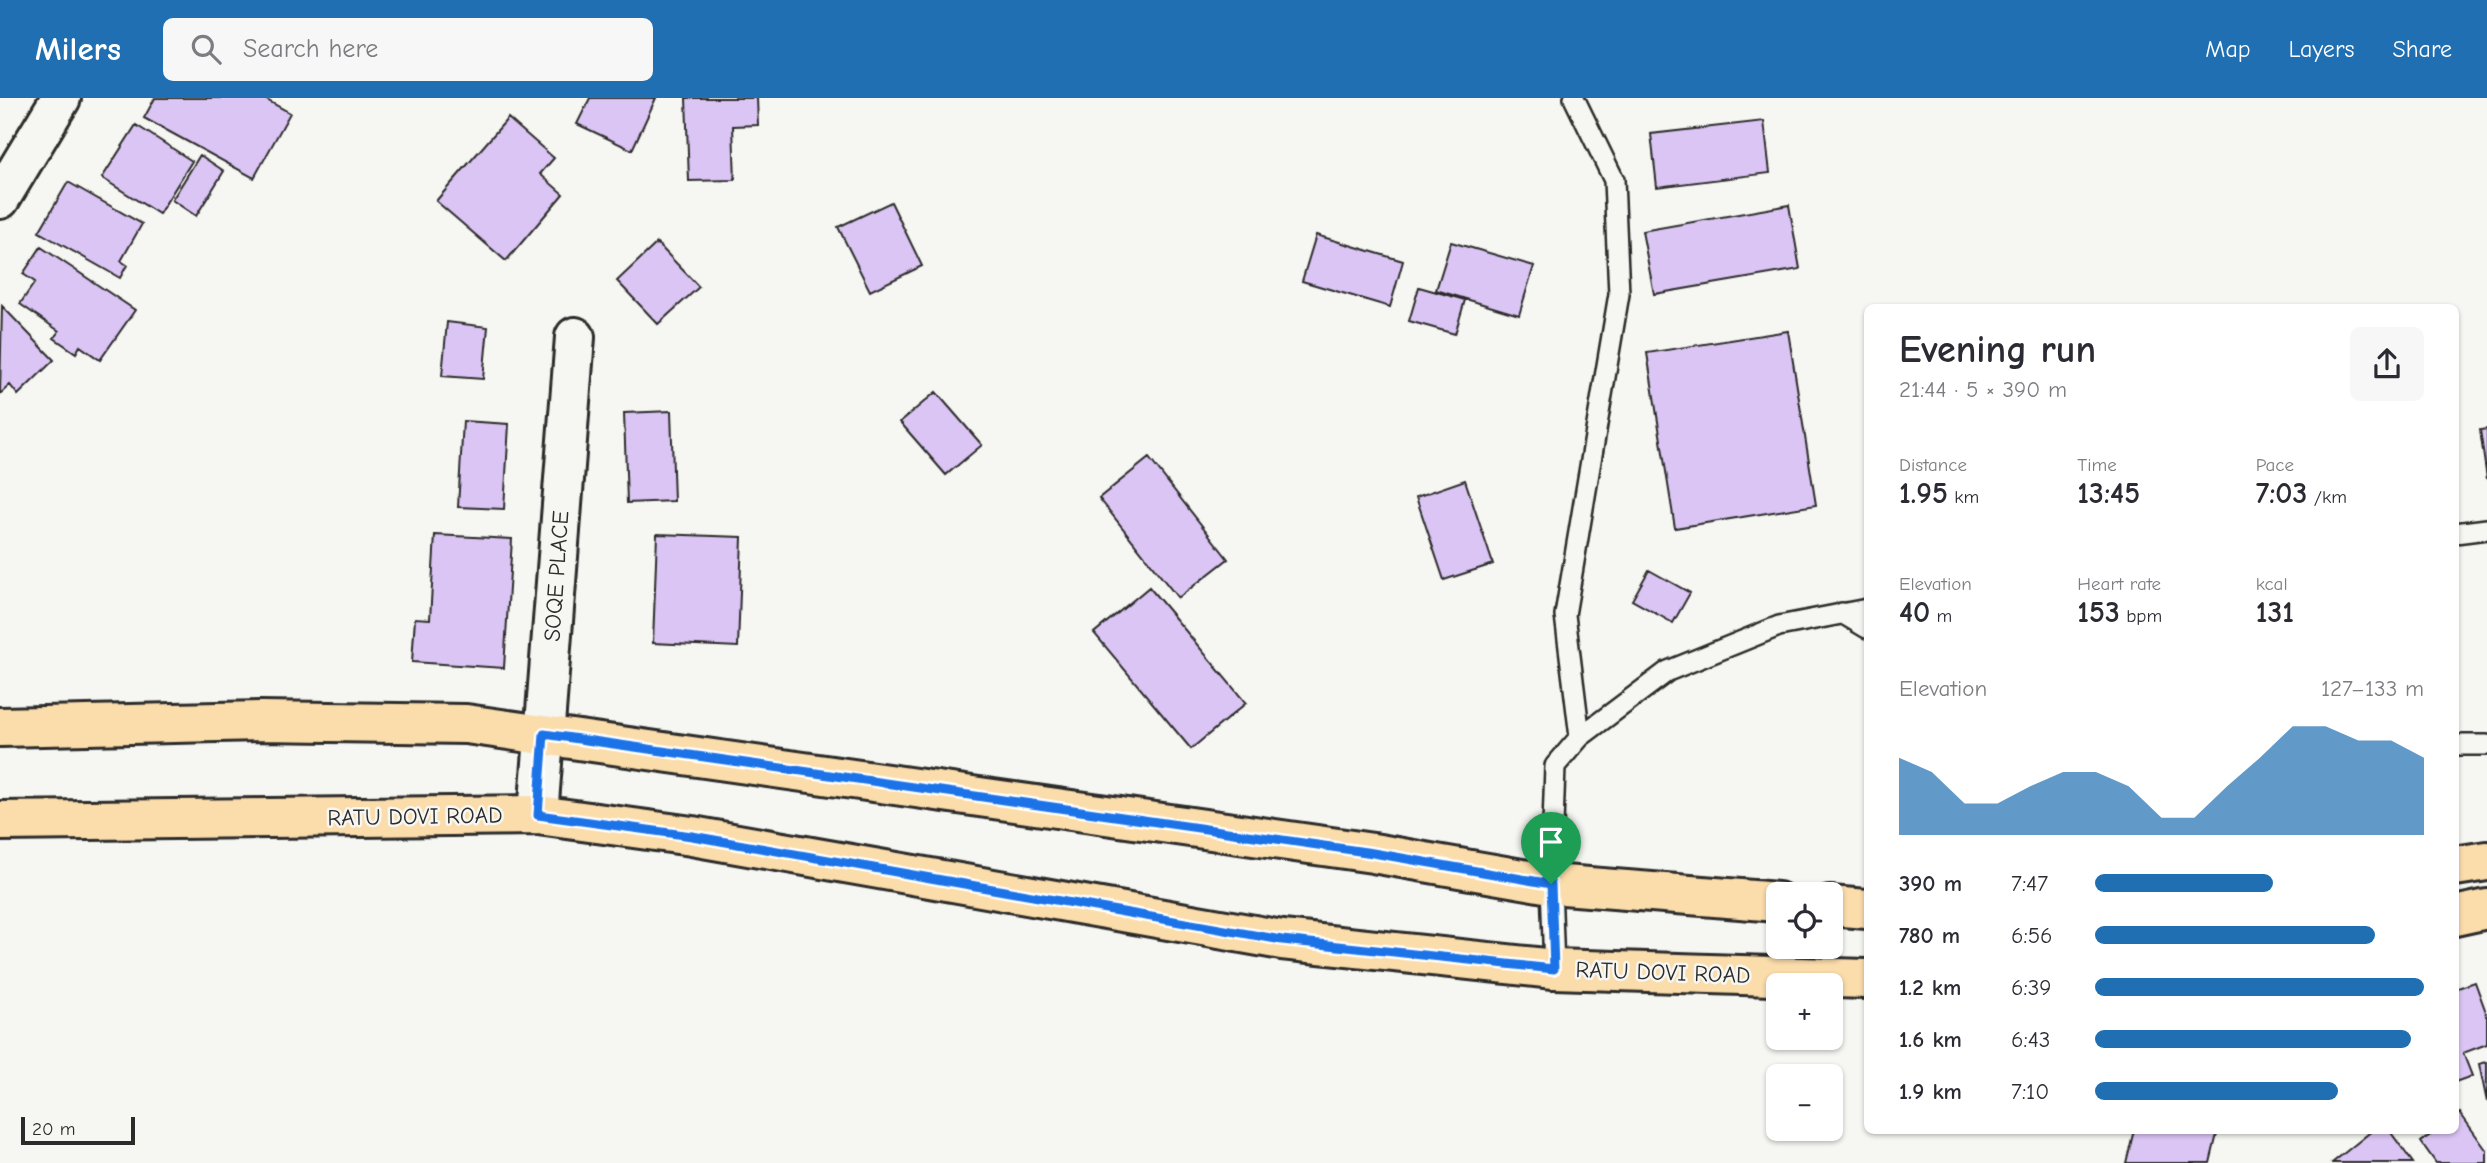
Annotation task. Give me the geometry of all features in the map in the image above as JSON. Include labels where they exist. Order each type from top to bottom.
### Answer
[{"type":"main road","points":[[0,727],[86,723],[302,721],[466,724],[1373,853],[1551,884],[1766,901]]},
{"type":"main road","name":"RATU DOVI ROAD","points":[[0,821],[538,815],[692,836],[1282,940],[1554,969],[1864,979]]},
{"type":"main road","points":[[2459,865],[2487,861]]},
{"type":"main road","points":[[1843,907],[1864,909]]},
{"type":"main road","points":[[2459,915],[2487,909]]},
{"type":"street","points":[[0,199],[61,98]]},
{"type":"street","name":"SOQE PLACE","points":[[538,815],[575,337]]},
{"type":"lane","points":[[1574,98],[1614,180],[1619,294],[1564,614],[1580,737]]},
{"type":"lane","points":[[2459,532],[2487,529]]},
{"type":"lane","points":[[1554,969],[1551,884],[1555,766],[1580,737],[1668,671],[1779,626],[1864,609]]},
{"type":"lane","points":[[1842,612],[1864,626]]},
{"type":"lane","points":[[2459,745],[2487,745]]},
{"type":"building","points":[[155,98],[263,98],[290,113],[254,178],[144,118]]},
{"type":"building","points":[[590,98],[656,98],[632,150],[577,124]]},
{"type":"building","points":[[686,98],[757,98],[758,125],[733,126],[735,180],[689,181]]},
{"type":"building","points":[[508,118],[554,158],[540,174],[563,194],[506,261],[436,201]]},
{"type":"building","points":[[1764,121],[1770,173],[1657,187],[1651,134]]},
{"type":"building","points":[[136,125],[192,161],[159,214],[102,178]]},
{"type":"building","points":[[200,155],[224,171],[196,216],[172,200]]},
{"type":"building","points":[[68,182],[142,224],[121,261],[127,265],[120,278],[39,232]]},
{"type":"building","points":[[891,202],[922,266],[870,291],[838,227]]},
{"type":"building","points":[[1789,205],[1800,269],[1654,294],[1642,231]]},
{"type":"building","points":[[1316,235],[1403,261],[1390,307],[1302,281]]},
{"type":"building","points":[[1451,242],[1534,266],[1519,315],[1436,290]]},
{"type":"building","points":[[657,243],[699,287],[658,324],[617,281]]},
{"type":"building","points":[[41,247],[135,310],[100,360],[80,346],[76,353],[54,338],[59,331],[20,304],[35,282],[23,274]]},
{"type":"building","points":[[1419,287],[1465,300],[1455,334],[1409,321]]},
{"type":"building","points":[[2,306],[54,360],[18,395],[10,385],[0,394]]},
{"type":"building","points":[[447,322],[488,327],[483,379],[442,376]]},
{"type":"building","points":[[1788,331],[1816,505],[1675,528],[1647,353]]},
{"type":"building","points":[[936,392],[982,445],[946,475],[900,422]]},
{"type":"building","points":[[671,411],[674,501],[627,503],[624,413]]},
{"type":"building","points":[[463,421],[509,424],[504,509],[458,507]]},
{"type":"building","points":[[2487,429],[2487,479],[2480,430]]},
{"type":"building","points":[[1149,458],[1228,559],[1178,598],[1099,498]]},
{"type":"building","points":[[1465,480],[1493,564],[1444,580],[1416,497]]},
{"type":"building","points":[[657,534],[742,537],[738,647],[653,643]]},
{"type":"building","points":[[435,535],[512,539],[504,668],[412,662],[415,618],[430,619]]},
{"type":"building","points":[[1649,570],[1690,593],[1673,623],[1632,600]]},
{"type":"building","points":[[1149,587],[1246,703],[1191,749],[1094,633]]},
{"type":"building","points":[[2475,982],[2487,1015],[2487,1044],[2463,1053],[2472,1076],[2459,1081],[2459,988]]},
{"type":"building","points":[[2487,1062],[2487,1102],[2479,1064]]},
{"type":"building","points":[[2459,1114],[2487,1151],[2487,1163],[2436,1163],[2421,1142],[2432,1134],[2459,1134]]},
{"type":"building","points":[[2133,1134],[2217,1134],[2210,1163],[2126,1163]]},
{"type":"building","points":[[2368,1134],[2392,1134],[2413,1163],[2332,1163]]},
{"type":"route","points":[[544,734],[1373,853],[1551,884],[1554,969],[1282,940],[692,836],[538,815],[544,734]]}]
